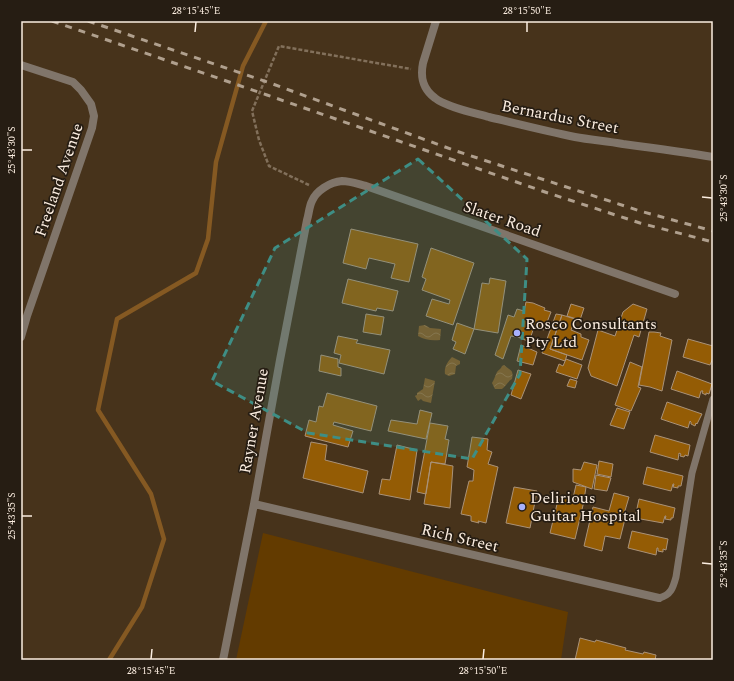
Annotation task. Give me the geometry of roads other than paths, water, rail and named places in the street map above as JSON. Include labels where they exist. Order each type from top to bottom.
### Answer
[{"type":"street","name":"Bernardus Street","points":[[436,21],[421,71],[423,84],[426,90],[436,99],[448,105],[470,112],[577,137],[713,157]]},
{"type":"street","name":"Freeland Avenue","points":[[21,65],[74,82],[91,104],[94,116],[92,128],[24,315],[21,337]]},
{"type":"street","name":"Slater Road","points":[[320,190],[340,181],[352,182],[366,186],[674,294]]},
{"type":"street","name":"Rayner Avenue","points":[[223,660],[308,220],[312,201],[320,190]]},
{"type":"street","name":"Rich Street","points":[[254,504],[659,598]]},
{"type":"lane","points":[[659,598],[669,594],[676,577],[692,473],[713,399]]},
{"type":"water","points":[[425,325],[430,328],[441,329],[440,340],[429,340],[418,336],[419,326]]},
{"type":"water","points":[[452,357],[460,361],[460,364],[456,366],[455,374],[449,376],[445,374],[445,370],[447,363]]},
{"type":"water","points":[[504,365],[511,370],[512,379],[502,389],[495,389],[492,383],[497,371]]},
{"type":"water","points":[[425,378],[435,381],[431,403],[421,399],[418,401],[415,396],[423,389]]},
{"type":"waterway","points":[[109,660],[142,607],[164,539],[151,494],[98,410],[117,319],[196,273],[208,239],[216,162],[243,66],[266,21]]},
{"type":"railway","points":[[52,21],[545,192],[640,223],[713,242]]},
{"type":"railway","points":[[88,21],[270,83],[456,151],[640,211],[713,231]]},
{"type":"place","name":"Rosco Consultants Pty Ltd","points":[[517,333]]},
{"type":"place","name":"Delirious Guitar Hospital","points":[[522,507]]}]
